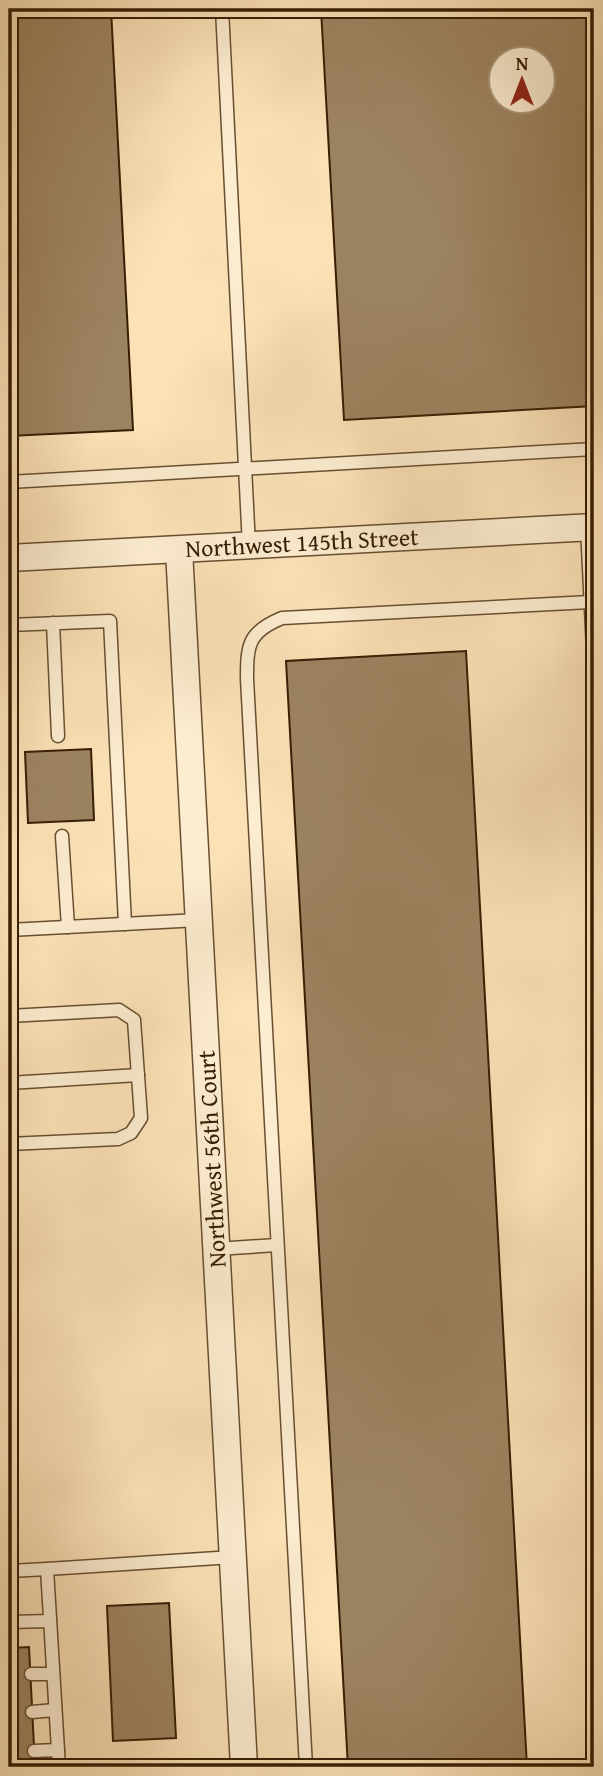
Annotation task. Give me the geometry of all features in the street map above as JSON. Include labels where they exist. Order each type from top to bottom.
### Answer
[{"type":"street","name":"Northwest 145th Street","points":[[9,558],[590,527]]},
{"type":"street","name":"Northwest 56th Court","points":[[179,550],[244,1767]]},
{"type":"lane","points":[[222,9],[249,546]]},
{"type":"lane","points":[[9,482],[594,449]]},
{"type":"lane","points":[[590,527],[594,671]]},
{"type":"lane","points":[[306,1767],[247,655],[254,635],[266,625],[282,618],[590,602]]},
{"type":"lane","points":[[9,625],[110,621],[125,924]]},
{"type":"lane","points":[[52,623],[58,736]]},
{"type":"lane","points":[[62,836],[68,927]]},
{"type":"lane","points":[[9,930],[199,920]]},
{"type":"lane","points":[[9,1016],[119,1010],[134,1020],[141,1118],[131,1133],[118,1139],[9,1144]]},
{"type":"lane","points":[[9,1083],[138,1075]]},
{"type":"lane","points":[[216,1249],[277,1245]]},
{"type":"lane","points":[[9,1572],[233,1557]]},
{"type":"lane","points":[[47,1569],[58,1767]]},
{"type":"lane","points":[[9,1622],[50,1621]]},
{"type":"lane","points":[[31,1674],[53,1674]]},
{"type":"lane","points":[[32,1712],[55,1710]]},
{"type":"lane","points":[[34,1751],[58,1750]]},
{"type":"building","points":[[9,9],[111,9],[133,430],[9,436]]},
{"type":"building","points":[[321,9],[594,9],[594,406],[344,420]]},
{"type":"building","points":[[466,651],[527,1767],[348,1767],[286,661]]},
{"type":"building","points":[[91,749],[94,820],[28,823],[25,752]]},
{"type":"building","points":[[169,1603],[176,1738],[113,1741],[107,1606]]},
{"type":"building","points":[[29,1647],[35,1767],[9,1767],[9,1648]]}]
